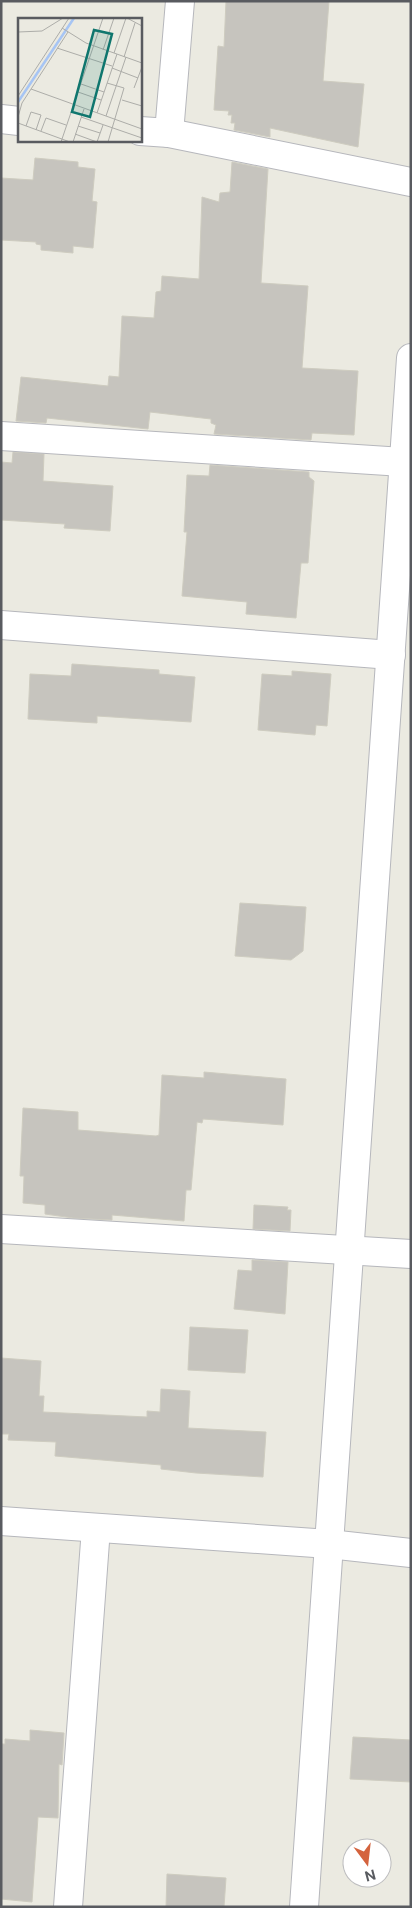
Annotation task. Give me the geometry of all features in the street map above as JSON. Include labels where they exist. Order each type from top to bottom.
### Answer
[{"type":"street","points":[[168,133],[180,1]]},
{"type":"street","points":[[1,120],[18,121]]},
{"type":"street","points":[[141,131],[168,133],[411,182]]},
{"type":"street","points":[[304,1907],[411,358]]},
{"type":"street","points":[[1,436],[404,462]]},
{"type":"street","points":[[1,625],[391,654]]},
{"type":"street","points":[[1,1229],[348,1252],[411,1254]]},
{"type":"street","points":[[1,1520],[329,1544],[411,1553]]},
{"type":"street","points":[[68,1907],[96,1528]]},
{"type":"building","points":[[226,1],[329,1],[323,81],[364,84],[358,147],[270,128],[270,137],[234,130],[235,123],[231,123],[232,115],[228,115],[229,111],[214,110],[218,46],[224,47]]},
{"type":"building","points":[[35,158],[78,162],[78,167],[95,169],[92,201],[97,202],[93,248],[73,246],[73,253],[41,250],[41,245],[36,244],[36,242],[1,240],[1,178],[33,180]]},
{"type":"building","points":[[232,162],[268,169],[261,283],[308,286],[302,368],[358,371],[354,435],[312,433],[311,440],[214,434],[216,425],[211,423],[211,419],[150,412],[148,429],[47,418],[46,423],[16,421],[21,377],[108,386],[109,376],[119,377],[122,316],[154,318],[156,292],[161,291],[162,276],[199,279],[202,197],[219,202],[220,193],[230,192]]},
{"type":"building","points":[[13,452],[44,454],[43,481],[113,486],[110,531],[64,528],[65,524],[1,520],[1,462],[12,463]]},
{"type":"building","points":[[210,465],[309,472],[309,477],[314,481],[308,563],[301,563],[296,618],[246,614],[247,602],[182,596],[187,532],[184,532],[187,475],[209,476]]},
{"type":"building","points":[[72,664],[159,670],[159,674],[195,677],[191,722],[97,716],[97,723],[28,719],[30,674],[71,676]]},
{"type":"building","points":[[292,671],[331,674],[327,726],[316,725],[315,735],[258,730],[262,674],[292,676]]},
{"type":"building","points":[[240,903],[306,907],[303,951],[291,960],[235,956]]},
{"type":"building","points":[[204,1072],[286,1079],[283,1125],[203,1119],[202,1123],[197,1122],[191,1190],[186,1190],[184,1221],[112,1215],[112,1220],[73,1218],[45,1214],[45,1205],[23,1203],[24,1176],[20,1176],[23,1108],[78,1112],[78,1130],[156,1136],[159,1135],[162,1075],[204,1078]]},
{"type":"building","points":[[254,1205],[288,1207],[287,1210],[291,1210],[290,1231],[253,1229]]},
{"type":"building","points":[[252,1260],[288,1262],[285,1314],[234,1309],[238,1270],[252,1271]]},
{"type":"building","points":[[190,1327],[248,1330],[245,1373],[188,1370]]},
{"type":"building","points":[[1,1358],[41,1361],[39,1396],[44,1396],[43,1412],[147,1417],[147,1411],[160,1412],[161,1389],[190,1391],[188,1428],[266,1432],[263,1477],[196,1473],[161,1469],[161,1465],[55,1456],[56,1442],[8,1440],[9,1434],[1,1434]]},
{"type":"building","points":[[30,1730],[64,1733],[62,1765],[59,1764],[58,1818],[38,1817],[32,1902],[1,1899],[1,1744],[5,1744],[5,1739],[30,1741]]},
{"type":"building","points":[[353,1737],[411,1740],[411,1782],[350,1779]]},
{"type":"building","points":[[167,1874],[226,1878],[224,1907],[166,1907]]}]
